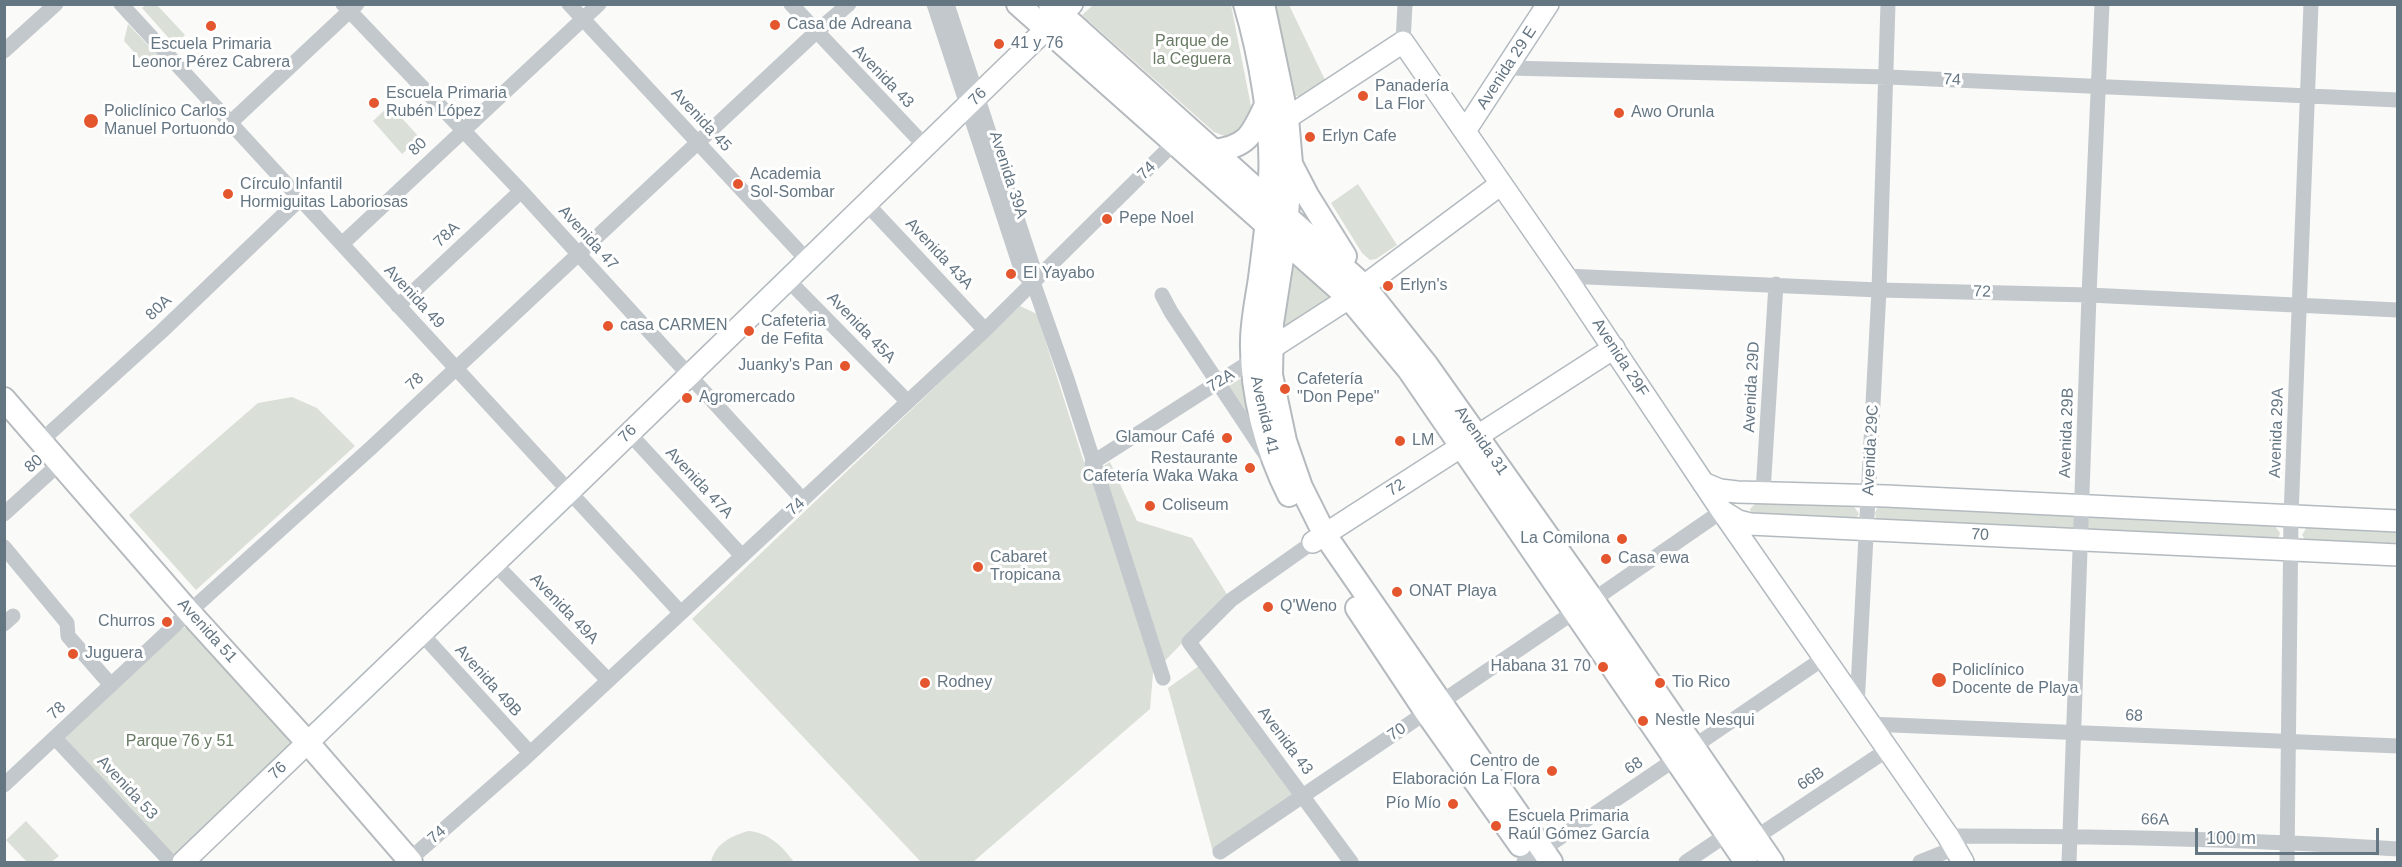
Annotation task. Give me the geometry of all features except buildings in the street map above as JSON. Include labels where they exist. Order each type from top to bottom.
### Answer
[{"type":"main road","points":[[1018,4],[1057,14],[1269,200]]},
{"type":"main road","points":[[1245,4],[1252,27],[1269,133],[1269,200],[1277,220]]},
{"type":"main road","points":[[1263,4],[1287,118],[1291,164],[1277,220]]},
{"type":"main road","points":[[1057,14],[1173,144],[1277,220]]},
{"type":"main road","points":[[1213,151],[1243,143],[1253,133],[1265,106]]},
{"type":"main road","points":[[1291,164],[1324,225],[1356,292]]},
{"type":"main road","name":"Avenida 41","points":[[1277,220],[1285,240],[1261,354],[1258,402],[1280,475],[1319,538],[1536,859]]},
{"type":"main road","name":"Avenida 41","points":[[1277,220],[1252,340],[1271,375],[1286,441],[1319,538]]},
{"type":"main road","name":"Avenida 31","points":[[1277,220],[1356,292],[1409,370],[1470,441],[1684,753],[1755,838],[1772,862]]},
{"type":"main road","name":"Avenida 31","points":[[1285,240],[1356,292]]},
{"type":"main road","name":"Avenida 51","points":[[4,399],[410,861]]},
{"type":"main road","name":"Avenida 31","points":[[1684,753],[1726,835],[1746,862]]},
{"type":"street","points":[[4,51],[56,4]]},
{"type":"street","name":"Avenida 49","points":[[121,4],[681,613]]},
{"type":"street","name":"Avenida 45","points":[[569,4],[807,260]]},
{"type":"street","name":"80","points":[[342,244],[599,4]]},
{"type":"street","name":"Avenida 43","points":[[791,4],[926,147]]},
{"type":"street","name":"78","points":[[4,785],[816,32],[849,4]]},
{"type":"street","name":"Avenida 39A","points":[[934,4],[972,103]]},
{"type":"street","name":"Avenida 39A","points":[[947,4],[972,103],[1022,272],[1034,285],[1067,379],[1092,463],[1163,678]]},
{"type":"street","points":[[1287,118],[1403,42],[1405,4]]},
{"type":"street","name":"Avenida 29 E","points":[[1465,131],[1548,4]]},
{"type":"street","name":"Avenida 29C","points":[[1857,706],[1879,290],[1888,77],[1888,4]]},
{"type":"street","name":"Avenida 29B","points":[[2069,862],[2089,295],[2102,4]]},
{"type":"street","name":"Avenida 29A","points":[[2287,862],[2291,516],[2311,4]]},
{"type":"street","points":[[230,123],[350,7]]},
{"type":"street","name":"Avenida 47","points":[[350,7],[803,500]]},
{"type":"street","name":"76","points":[[183,862],[972,103],[1057,14]]},
{"type":"street","name":"Avenida 29F","points":[[1403,42],[1566,276],[1703,483],[1857,706]]},
{"type":"street","name":"74","points":[[1507,68],[1888,77],[2397,100]]},
{"type":"street","name":"74","points":[[410,861],[530,753],[1034,285],[1173,144]]},
{"type":"street","name":"72A","points":[[1092,463],[1356,292],[1501,184]]},
{"type":"street","name":"78A","points":[[398,306],[521,191]]},
{"type":"street","name":"80A","points":[[41,441],[300,199]]},
{"type":"street","name":"Avenida 43A","points":[[866,203],[985,330]]},
{"type":"street","name":"72","points":[[1566,276],[1879,290],[2089,295],[2397,310]]},
{"type":"street","name":"Avenida 45A","points":[[787,279],[908,402]]},
{"type":"street","name":"Avenida 29D","points":[[1763,492],[1776,284]]},
{"type":"street","points":[[1162,295],[1217,383],[1280,475]]},
{"type":"street","name":"72","points":[[1189,642],[1231,600],[1319,538],[1614,348]]},
{"type":"street","name":"Avenida 47A","points":[[629,434],[742,556]]},
{"type":"street","name":"80","points":[[4,514],[60,464]]},
{"type":"street","name":"70","points":[[1703,483],[1720,490],[1737,492],[2397,521]]},
{"type":"street","points":[[1722,511],[1725,500],[1737,492]]},
{"type":"street","name":"70","points":[[1220,852],[1722,511],[1738,521],[1750,524],[2397,555]]},
{"type":"street","points":[[4,548],[67,623],[69,636],[111,685]]},
{"type":"street","name":"Avenida 49A","points":[[494,563],[608,680]]},
{"type":"street","name":"Avenida 49B","points":[[421,633],[530,753]]},
{"type":"street","name":"Avenida 43","points":[[1189,642],[1350,862]]},
{"type":"street","name":"68","points":[[1536,859],[1684,753],[1824,658]]},
{"type":"street","points":[[1857,706],[1955,849]]},
{"type":"street","name":"68","points":[[1869,724],[2397,746]]},
{"type":"street","name":"Avenida 53","points":[[55,738],[171,862]]},
{"type":"street","name":"66B","points":[[1755,838],[1887,750]]},
{"type":"street","points":[[1686,862],[1726,835]]},
{"type":"street","name":"66A","points":[[1920,862],[1955,849],[2070,836],[2287,842],[2397,849]]},
{"type":"green space","points":[[146,5],[157,5],[185,35],[175,45],[142,8]]},
{"type":"green space","name":"Parque de la Ceguera","points":[[1093,5],[1231,5],[1251,106],[1247,125],[1230,138],[1214,132],[1082,15]]},
{"type":"green space","points":[[1274,5],[1289,5],[1326,82],[1303,98],[1293,95]]},
{"type":"green space","points":[[128,24],[161,59],[142,61],[124,41]]},
{"type":"green space","points":[[390,105],[420,138],[402,154],[373,121]]},
{"type":"green space","points":[[1358,184],[1397,245],[1376,259],[1370,260],[1362,253],[1331,203]]},
{"type":"green space","points":[[1285,240],[1349,298],[1270,349]]},
{"type":"green space","name":"Cabaret Tropicana","points":[[1020,306],[1037,314],[1088,475],[1110,462],[1137,521],[1192,538],[1228,596],[1153,673],[1150,709],[973,862],[921,862],[692,619]]},
{"type":"green space","points":[[1243,377],[1247,413],[1229,386]]},
{"type":"green space","points":[[292,397],[317,408],[355,446],[196,590],[129,515],[258,403]]},
{"type":"green space","points":[[1757,502],[1853,505],[1859,514],[1856,519],[1752,514],[1750,509]]},
{"type":"green space","points":[[1883,505],[2064,514],[2073,516],[2082,523],[2071,530],[1883,523],[1876,518],[1875,513],[1878,507]]},
{"type":"green space","points":[[2090,517],[2100,517],[2275,526],[2280,533],[2278,540],[2089,530],[2082,523]]},
{"type":"green space","points":[[2307,527],[2397,532],[2397,547],[2308,543],[2302,535]]},
{"type":"green space","name":"Parque 76 y 51","points":[[187,627],[294,743],[177,860],[65,738],[181,629]]},
{"type":"green space","points":[[1199,666],[1295,794],[1213,852],[1168,688]]},
{"type":"green space","points":[[26,821],[59,856],[51,862],[27,862],[6,840]]},
{"type":"green space","points":[[748,831],[762,834],[774,841],[794,862],[711,862],[720,846],[736,835]]},
{"type":"place","name":"Casa de Adreana","points":[[775,25]]},
{"type":"place","name":"Escuela Primaria Leonor Pérez Cabrera","points":[[211,26]]},
{"type":"place","name":"41 y 76","points":[[999,44]]},
{"type":"place","name":"Panadería La Flor","points":[[1363,96]]},
{"type":"place","name":"Escuela Primaria Rubén López","points":[[374,103]]},
{"type":"place","name":"Awo Orunla","points":[[1619,113]]},
{"type":"place","name":"Policlínico Carlos Manuel Portuondo","points":[[91,121]]},
{"type":"place","name":"Erlyn Cafe","points":[[1310,137]]},
{"type":"place","name":"Academia Sol-Sombar","points":[[738,184]]},
{"type":"place","name":"Círculo Infantil Hormiguitas Laboriosas","points":[[228,194]]},
{"type":"place","name":"Pepe Noel","points":[[1107,219]]},
{"type":"place","name":"El Yayabo","points":[[1011,274]]},
{"type":"place","name":"Erlyn's","points":[[1388,286]]},
{"type":"place","name":"casa CARMEN","points":[[608,326]]},
{"type":"place","name":"Cafeteria de Fefita","points":[[749,331]]},
{"type":"place","name":"Juanky's Pan","points":[[845,366]]},
{"type":"place","name":"Cafetería \"Don Pepe\"","points":[[1285,389]]},
{"type":"place","name":"Agromercado","points":[[687,398]]},
{"type":"place","name":"Glamour Café","points":[[1227,438]]},
{"type":"place","name":"LM","points":[[1400,441]]},
{"type":"place","name":"Restaurante Cafetería Waka Waka","points":[[1250,468]]},
{"type":"place","name":"Coliseum","points":[[1150,506]]},
{"type":"place","name":"La Comilona","points":[[1622,539]]},
{"type":"place","name":"Casa ewa","points":[[1606,559]]},
{"type":"place","name":"Cabaret Tropicana","points":[[978,567]]},
{"type":"place","name":"ONAT Playa","points":[[1397,592]]},
{"type":"place","name":"Q'Weno","points":[[1268,607]]},
{"type":"place","name":"Churros","points":[[167,622]]},
{"type":"place","name":"Juguera","points":[[73,654]]},
{"type":"place","name":"Habana 31 70","points":[[1603,667]]},
{"type":"place","name":"Policlínico Docente de Playa","points":[[1939,680]]},
{"type":"place","name":"Rodney","points":[[925,683]]},
{"type":"place","name":"Tio Rico","points":[[1660,683]]},
{"type":"place","name":"Nestle Nesqui","points":[[1643,721]]},
{"type":"place","name":"Centro de Elaboración La Flora","points":[[1552,771]]},
{"type":"place","name":"Pío Mío","points":[[1453,804]]},
{"type":"place","name":"Escuela Primaria Raúl Gómez García","points":[[1496,826]]}]
